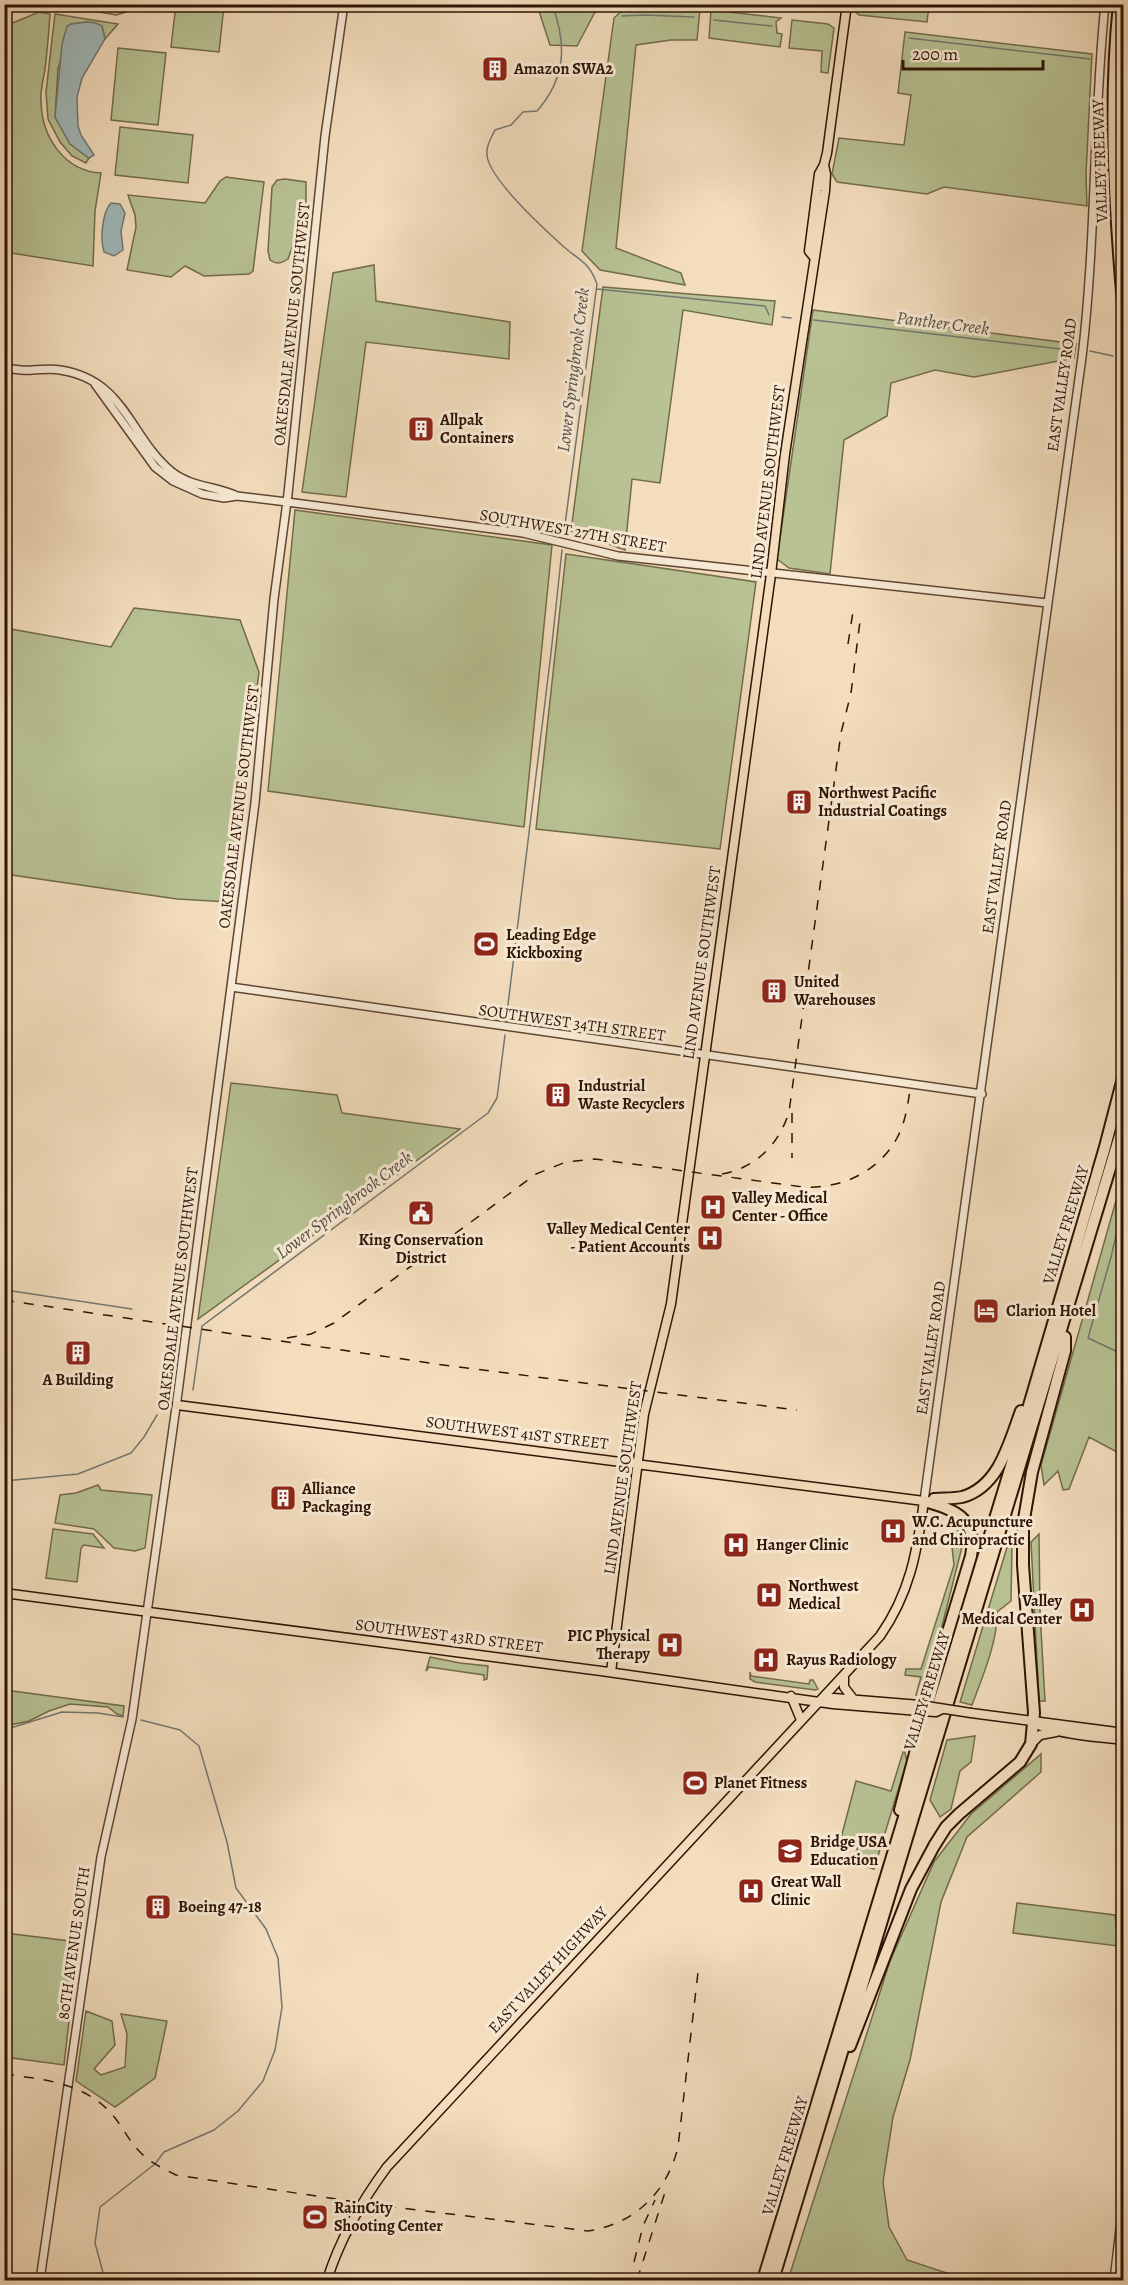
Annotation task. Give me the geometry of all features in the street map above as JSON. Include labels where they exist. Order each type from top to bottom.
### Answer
[{"type":"highway","name":"VALLEY FREEWAY","points":[[1119,4],[1113,79],[1113,156],[1124,316]]},
{"type":"highway","points":[[1113,156],[1118,134],[1124,41]]},
{"type":"highway","name":"VALLEY FREEWAY","points":[[763,2280],[1021,1431],[1113,1120],[1124,1074]]},
{"type":"highway","points":[[775,2280],[1124,1122]]},
{"type":"highway","name":"VALLEY FREEWAY","points":[[775,2280],[1124,1138]]},
{"type":"highway","points":[[924,1501],[965,1496],[984,1485],[996,1470],[1003,1459],[1026,1397],[1049,1321],[1058,1302]]},
{"type":"highway","points":[[844,2060],[922,1865],[946,1827],[976,1798],[1020,1762],[1031,1744],[1034,1722],[1023,1565],[1023,1525],[1032,1472],[1065,1351],[1065,1337]]},
{"type":"highway","points":[[878,1904],[875,1896],[972,1549],[971,1531],[962,1517],[952,1509],[924,1501]]},
{"type":"main road","name":"LIND AVENUE SOUTHWEST","points":[[610,1672],[649,1390],[670,1304],[771,574],[785,454],[813,256],[816,251],[825,191],[824,165],[847,4]]},
{"type":"main road","name":"SOUTHWEST 41ST STREET","points":[[177,1405],[924,1501]]},
{"type":"main road","name":"EAST VALLEY ROAD","points":[[820,1700],[880,1636],[901,1601],[913,1566],[924,1501]]},
{"type":"main road","name":"SOUTHWEST 43RD STREET","points":[[4,1593],[820,1700]]},
{"type":"main road","points":[[844,1675],[844,1688],[855,1700]]},
{"type":"main road","points":[[791,1696],[801,1720]]},
{"type":"main road","points":[[820,1700],[834,1698],[920,1708]]},
{"type":"main road","points":[[820,1700],[832,1704],[920,1708],[938,1706],[942,1709],[1034,1722],[1038,1720],[1124,1732]]},
{"type":"main road","name":"EAST VALLEY HIGHWAY","points":[[327,2280],[357,2212],[387,2167],[820,1700]]},
{"type":"main road","points":[[1034,1722],[1037,1726],[1124,1740]]},
{"type":"main road","points":[[1031,1744],[1035,1738],[1043,1734],[1063,1731]]},
{"type":"street","name":"OAKESDALE AVENUE SOUTHWEST","points":[[146,1612],[177,1405],[255,803],[274,599],[287,502],[325,134],[344,4]]},
{"type":"street","name":"EAST VALLEY ROAD","points":[[924,1501],[982,1094],[1087,319],[1105,4]]},
{"type":"street","name":"SOUTHWEST 27TH STREET","points":[[4,368],[58,369],[81,376],[95,384],[149,461],[179,485],[202,494],[224,498],[237,496],[287,502],[534,535],[618,556],[1047,603]]},
{"type":"street","name":"SOUTHWEST 34TH STREET","points":[[231,987],[982,1094]]},
{"type":"street","name":"80TH AVENUE SOUTH","points":[[40,2280],[101,1857],[132,1719],[146,1612]]},
{"type":"street","points":[[1114,2280],[1124,2195]]},
{"type":"green space","points":[[176,4],[224,5],[219,52],[171,47]]},
{"type":"green space","points":[[537,4],[609,5],[595,12],[577,46],[550,45]]},
{"type":"green space","points":[[58,5],[133,5],[126,12],[116,15]]},
{"type":"green space","points":[[628,5],[700,9],[697,40],[671,40],[636,45],[616,248],[681,273],[685,285],[600,270],[582,251],[614,18]]},
{"type":"green space","points":[[851,5],[929,5],[927,22],[859,15]]},
{"type":"green space","points":[[711,10],[781,18],[776,22],[777,33],[782,34],[780,47],[709,38]]},
{"type":"green space","points":[[39,12],[50,14],[41,94],[42,115],[46,128],[57,150],[66,159],[88,171],[101,173],[95,211],[93,266],[11,253],[5,247],[5,26]]},
{"type":"green space","points":[[55,14],[118,24],[105,39],[102,26],[88,22],[71,24],[58,69],[55,117],[70,144],[89,158],[86,163],[72,156],[60,142],[48,119],[46,92]]},
{"type":"green space","points":[[792,20],[828,24],[834,28],[828,73],[821,72],[822,51],[789,48]]},
{"type":"green space","points":[[905,32],[1092,54],[1086,174],[1087,206],[944,187],[927,194],[837,182],[832,174],[839,138],[904,145],[911,95],[898,93]]},
{"type":"green space","points":[[118,48],[166,53],[158,125],[111,120]]},
{"type":"green space","points":[[120,127],[193,135],[188,183],[115,175]]},
{"type":"green space","points":[[226,177],[264,182],[253,271],[249,274],[204,276],[185,266],[171,277],[127,270],[136,227],[135,215],[128,195],[205,203],[220,181]]},
{"type":"green space","points":[[277,180],[306,182],[306,209],[288,259],[277,263],[270,260],[268,251],[272,187]]},
{"type":"green space","points":[[374,265],[376,301],[510,322],[509,359],[366,342],[346,497],[302,492],[333,273]]},
{"type":"green space","points":[[603,287],[775,301],[772,325],[683,310],[660,483],[632,479],[625,550],[571,531]]},
{"type":"green space","points":[[813,310],[1076,344],[1074,358],[974,377],[935,370],[891,383],[887,416],[844,440],[830,574],[789,568],[777,559]]},
{"type":"green space","points":[[295,510],[552,545],[524,827],[268,791]]},
{"type":"green space","points":[[566,554],[756,582],[720,849],[536,829]]},
{"type":"green space","points":[[134,608],[240,620],[259,672],[229,902],[177,899],[5,874],[5,628],[111,647]]},
{"type":"green space","points":[[231,1083],[337,1095],[342,1113],[460,1129],[198,1319]]},
{"type":"green space","points":[[1123,1176],[1123,1416],[1120,1416],[1117,1452],[1089,1437],[1069,1489],[1063,1490],[1058,1471],[1044,1485],[1041,1465]]},
{"type":"green space","points":[[98,1485],[101,1490],[152,1495],[145,1548],[135,1551],[114,1548],[94,1529],[55,1523],[60,1495],[76,1493]]},
{"type":"green space","points":[[957,1526],[963,1543],[941,1630],[919,1695],[916,1695],[921,1677],[905,1675],[906,1669],[921,1669],[954,1565],[951,1539],[954,1538],[953,1529]]},
{"type":"green space","points":[[53,1529],[93,1534],[104,1548],[84,1545],[81,1548],[77,1582],[46,1578]]},
{"type":"green space","points":[[1039,1534],[1040,1612],[1045,1701],[1039,1701],[1031,1542]]},
{"type":"green space","points":[[1008,1544],[1012,1548],[1011,1601],[997,1612],[992,1647],[972,1705],[960,1702]]},
{"type":"green space","points":[[430,1657],[488,1666],[487,1679],[484,1680],[484,1675],[429,1667],[426,1671]]},
{"type":"green space","points":[[750,1672],[751,1676],[809,1684],[810,1680],[813,1680],[818,1689],[755,1682],[750,1679]]},
{"type":"green space","points":[[5,1690],[124,1706],[123,1716],[108,1707],[70,1704],[29,1721],[5,1726]]},
{"type":"green space","points":[[975,1736],[971,1762],[960,1771],[951,1809],[940,1817],[930,1800],[947,1740]]},
{"type":"green space","points":[[904,1749],[907,1761],[874,1869],[854,1863],[858,1845],[840,1842],[856,1781],[891,1791]]},
{"type":"green space","points":[[1041,1754],[1041,1772],[967,1837],[941,1902],[910,2060],[893,2117],[883,2182],[889,2227],[907,2260],[968,2280],[788,2280],[890,1961],[934,1862],[971,1814]]},
{"type":"green space","points":[[1017,1903],[1115,1915],[1118,1946],[1013,1933]]},
{"type":"green space","points":[[5,1933],[78,1942],[64,2065],[5,2057],[5,2019],[9,1988],[5,1987]]},
{"type":"green space","points":[[86,2011],[112,2021],[115,2045],[94,2069],[101,2075],[125,2067],[127,2034],[121,2014],[167,2021],[155,2078],[115,2107],[76,2081]]},
{"type":"water","points":[[88,22],[102,26],[105,39],[82,78],[77,97],[78,126],[94,155],[89,158],[70,144],[55,117],[62,44],[67,26]]},
{"type":"water","points":[[111,203],[120,204],[125,213],[121,231],[123,250],[114,256],[104,252],[102,241],[104,219]]},
{"type":"waterway","name":"Lower Springbrook Creek","points":[[552,4],[560,33],[561,47],[561,60],[554,86],[537,111],[523,112],[511,125],[495,130],[489,142],[487,156],[498,178],[508,191],[544,229],[587,266],[597,284],[564,532]]},
{"type":"waterway","points":[[554,9],[592,10]]},
{"type":"waterway","points":[[622,16],[694,17]]},
{"type":"waterway","points":[[714,20],[772,26]]},
{"type":"waterway","points":[[909,38],[1090,59]]},
{"type":"waterway","name":"Panther Creek","points":[[597,289],[765,306],[769,315]]},
{"type":"waterway","name":"Panther Creek","points":[[782,317],[791,318]]},
{"type":"waterway","name":"Panther Creek","points":[[814,320],[1069,350]]},
{"type":"waterway","name":"Panther Creek","points":[[1090,351],[1113,356]]},
{"type":"waterway","name":"Lower Springbrook Creek","points":[[506,1021],[562,550]]},
{"type":"waterway","name":"Lower Springbrook Creek","points":[[193,1390],[202,1326],[488,1113],[497,1098],[505,1035]]},
{"type":"waterway","name":"Panther Creek","points":[[1124,1201],[1088,1338],[1124,1355]]},
{"type":"waterway","points":[[12,1291],[132,1309]]},
{"type":"waterway","name":"Lower Springbrook Creek","points":[[4,1481],[78,1474],[131,1453],[157,1415]]},
{"type":"waterway","name":"Lower Springbrook Creek","points":[[4,1730],[62,1712],[98,1713],[123,1717]]},
{"type":"waterway","name":"Lower Springbrook Creek","points":[[105,2280],[95,2243],[100,2207],[155,2164],[164,2152],[214,2130],[238,2111],[263,2081],[275,2050],[282,2007],[278,1958],[266,1929],[236,1888],[227,1842],[199,1746],[180,1730],[141,1720]]},
{"type":"railway","points":[[848,644],[854,605]]},
{"type":"railway","points":[[722,1174],[745,1166],[764,1153],[779,1134],[789,1112],[841,733],[851,693],[860,621]]},
{"type":"railway","points":[[287,1338],[311,1334],[334,1323],[536,1174],[566,1162],[595,1159],[803,1187],[844,1182],[869,1169],[889,1150],[903,1125],[911,1084]]},
{"type":"railway","points":[[792,1113],[792,1158]]},
{"type":"railway","points":[[4,1300],[443,1365],[797,1410]]},
{"type":"railway","points":[[4,2074],[59,2083],[96,2100],[112,2114],[145,2157],[176,2175],[369,2204],[588,2231],[605,2227],[634,2213],[657,2192],[673,2163],[678,2147],[698,1972]]},
{"type":"railway","points":[[637,2280],[667,2186]]},
{"type":"railway","points":[[634,2262],[643,2226],[655,2200]]},
{"type":"place","name":"Amazon SWA2","points":[[495,69]]},
{"type":"place","name":"Allpak Containers","points":[[421,429]]},
{"type":"place","name":"Northwest Pacific Industrial Coatings","points":[[799,802]]},
{"type":"place","name":"Leading Edge Kickboxing","points":[[486,944]]},
{"type":"place","name":"United Warehouses","points":[[774,991]]},
{"type":"place","name":"Industrial Waste Recyclers","points":[[558,1095]]},
{"type":"place","name":"Valley Medical Center - Office","points":[[713,1207]]},
{"type":"place","name":"King Conservation District","points":[[421,1213]]},
{"type":"place","name":"Valley Medical Center - Patient Accounts","points":[[710,1238]]},
{"type":"place","name":"Clarion Hotel","points":[[986,1311]]},
{"type":"place","name":"A Building","points":[[78,1353]]},
{"type":"place","name":"Alliance Packaging","points":[[283,1498]]},
{"type":"place","name":"W.C. Acupuncture and Chiropractic","points":[[893,1531]]},
{"type":"place","name":"Hanger Clinic","points":[[736,1545]]},
{"type":"place","name":"Northwest Medical","points":[[769,1595]]},
{"type":"place","name":"Valley Medical Center","points":[[1082,1610]]},
{"type":"place","name":"PIC Physical Therapy","points":[[670,1645]]},
{"type":"place","name":"Rayus Radiology","points":[[766,1660]]},
{"type":"place","name":"Planet Fitness","points":[[695,1783]]},
{"type":"place","name":"Bridge USA Education","points":[[790,1851]]},
{"type":"place","name":"Great Wall Clinic","points":[[751,1891]]},
{"type":"place","name":"Boeing 47-18","points":[[158,1907]]},
{"type":"place","name":"RainCity Shooting Center","points":[[315,2217]]}]
